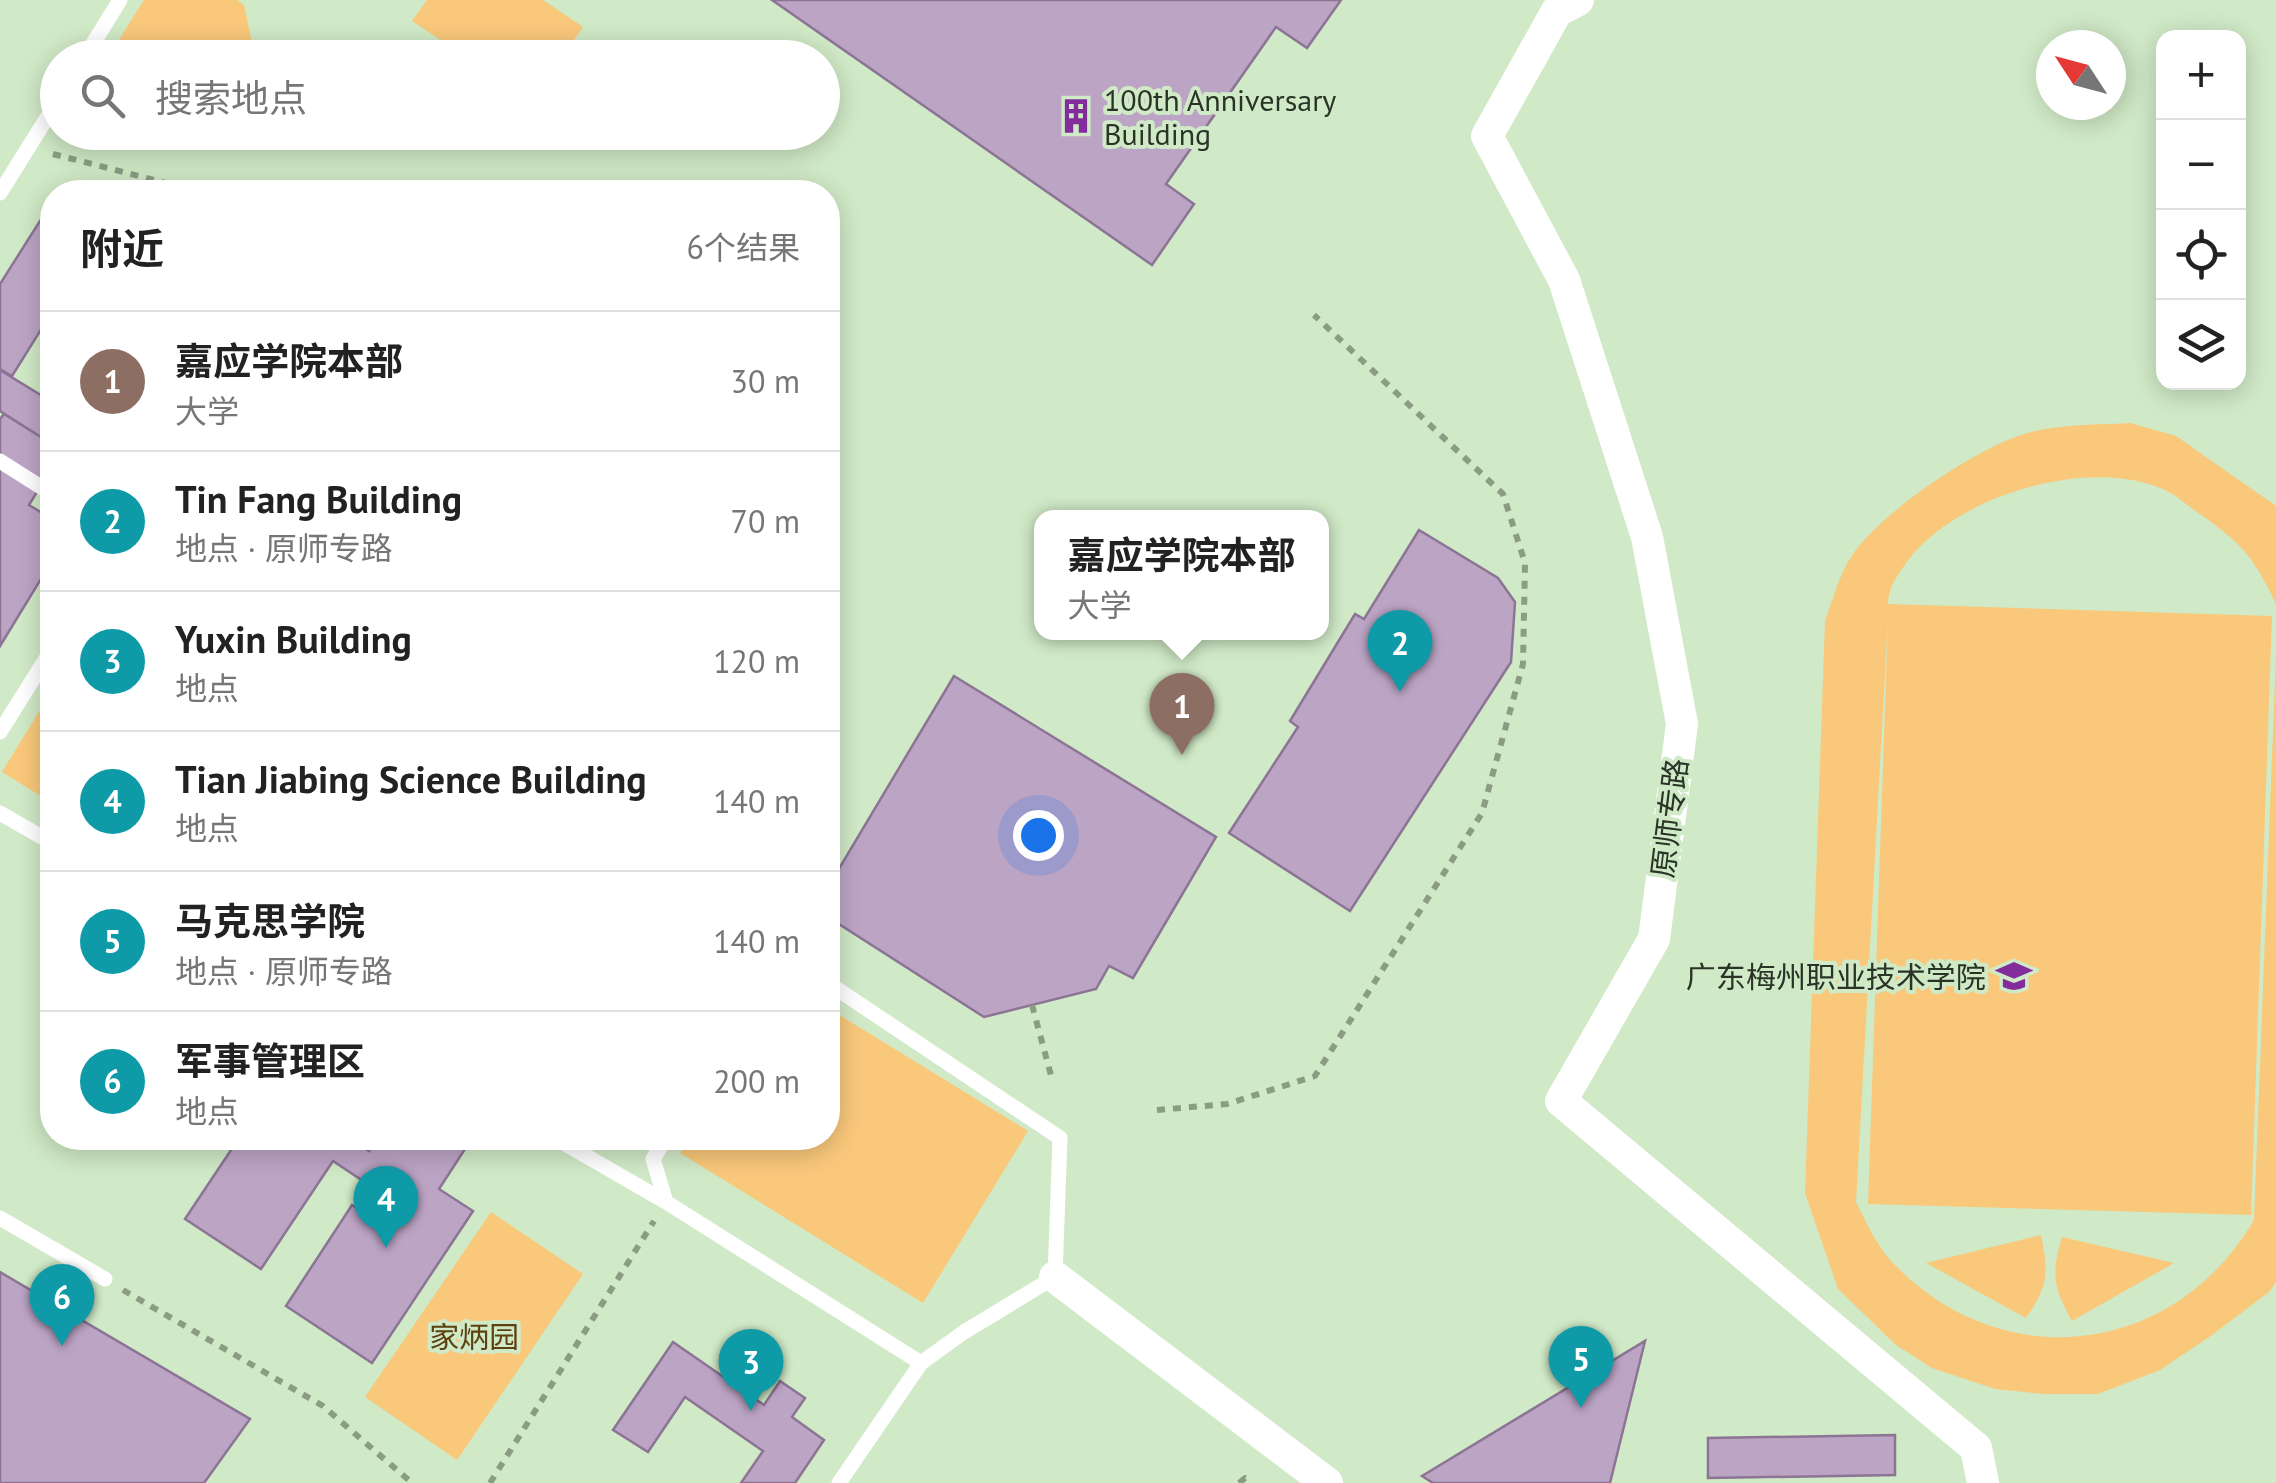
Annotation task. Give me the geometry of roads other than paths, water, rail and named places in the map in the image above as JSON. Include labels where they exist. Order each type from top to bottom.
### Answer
[{"type":"street","name":"原师专路","points":[[1578,0],[1557,11],[1487,136],[1564,280],[1647,536],[1682,724],[1654,939],[1561,1101],[1976,1448],[1982,1483]]},
{"type":"street","points":[[1056,1276],[1327,1483]]},
{"type":"lane","points":[[95,40],[120,0]]},
{"type":"lane","points":[[0,194],[40,128]]},
{"type":"lane","points":[[0,460],[40,486]]},
{"type":"lane","points":[[0,732],[40,672]]},
{"type":"lane","points":[[0,812],[40,836]]},
{"type":"lane","points":[[839,1483],[921,1363],[1056,1276],[1060,1138],[840,991]]},
{"type":"lane","points":[[577,1150],[921,1363]]},
{"type":"lane","points":[[659,1150],[653,1159],[666,1202]]},
{"type":"lane","points":[[0,1218],[105,1279]]},
{"type":"place","name":"100th Anniversary Building","points":[[1076,116]]},
{"type":"place","name":"Tin Fang Building","points":[[1400,692]]},
{"type":"place","name":"嘉应学院本部","points":[[1182,755]]},
{"type":"place","name":"广东梅州职业技术学院","points":[[2014,976]]},
{"type":"place","name":"Tian Jiabing Science Building","points":[[386,1248]]},
{"type":"place","name":"军事管理区","points":[[62,1346]]},
{"type":"place","name":"马克思学院","points":[[1581,1408]]},
{"type":"place","name":"Yuxin Building","points":[[751,1411]]},
{"type":"park label","name":"家炳园","points":[[474,1336]]}]
